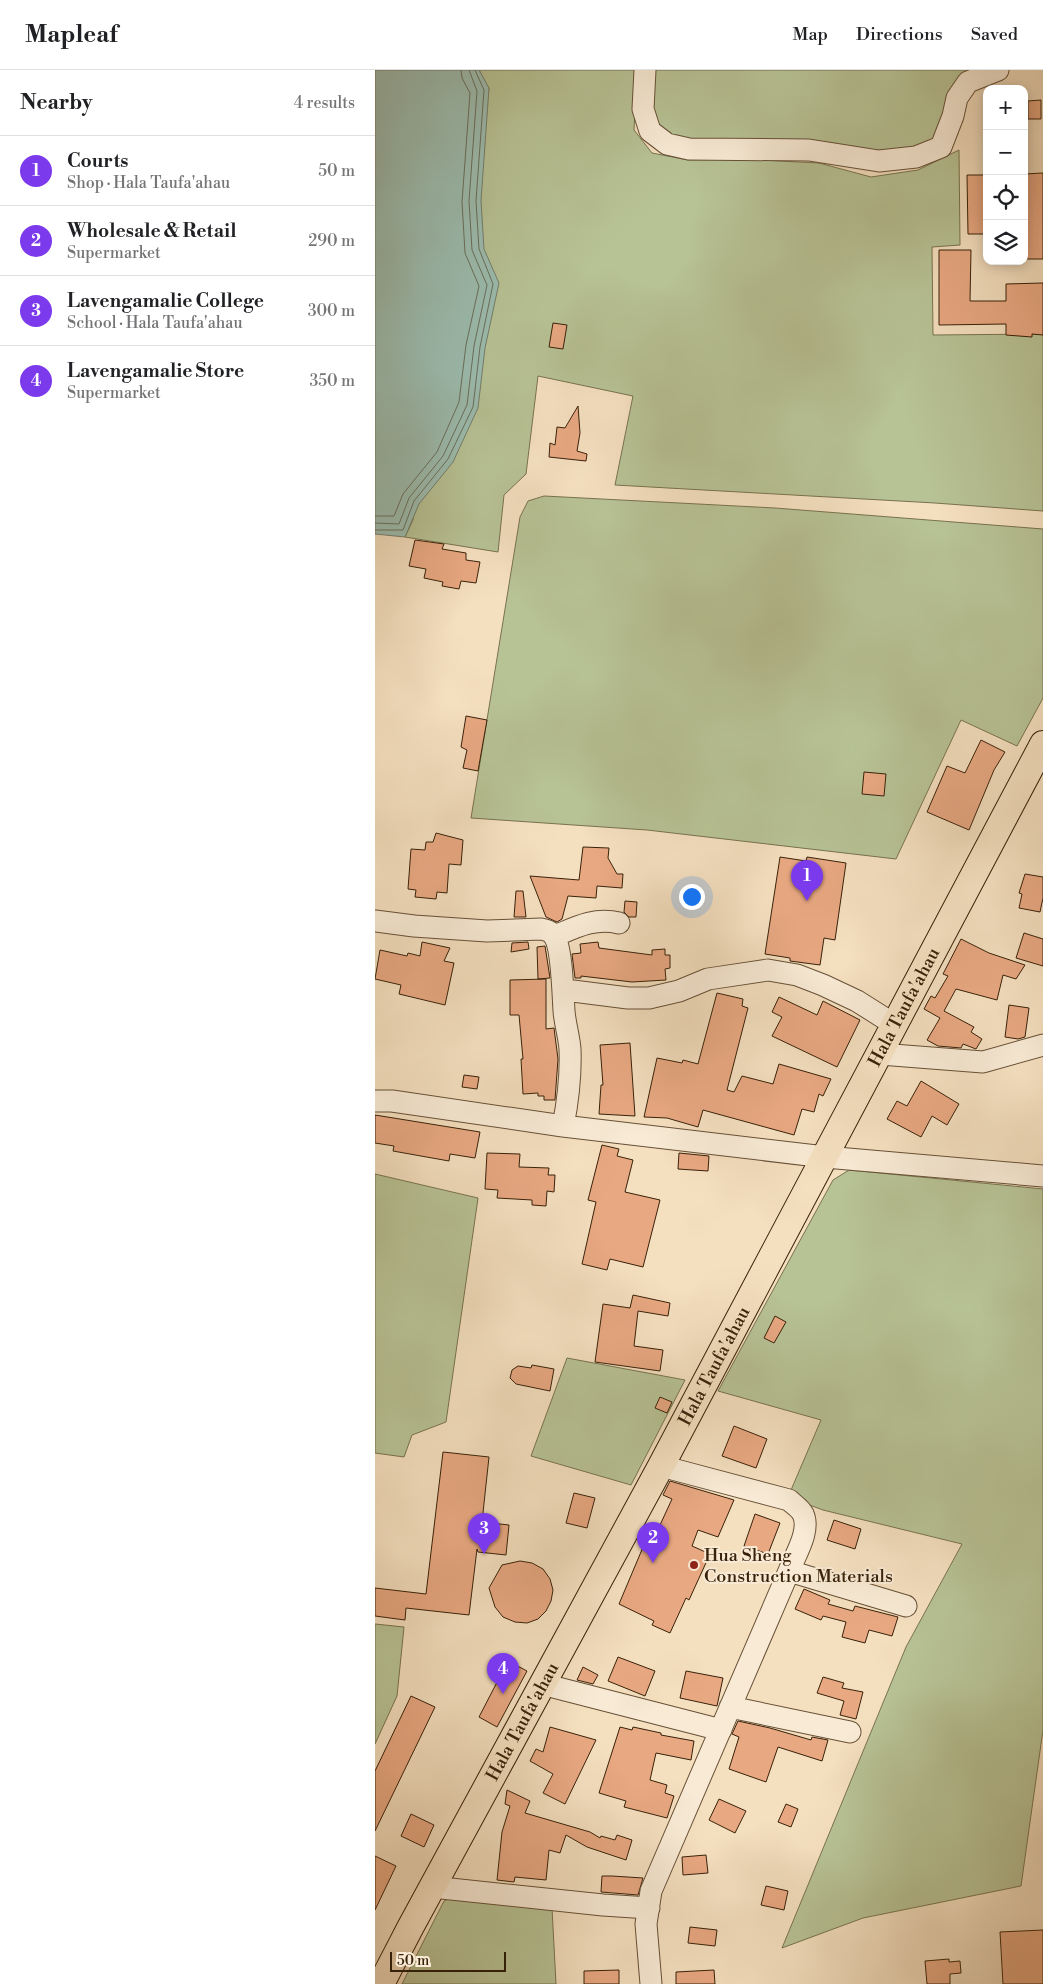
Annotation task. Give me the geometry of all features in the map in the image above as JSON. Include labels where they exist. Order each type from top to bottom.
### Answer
[{"type":"main road","name":"Hala Taufa'ahau","points":[[381,1984],[661,1466],[1043,744]]},
{"type":"street","points":[[645,70],[643,109],[650,131],[667,144],[689,149],[809,150],[879,161],[916,157],[941,148],[953,116],[957,98],[968,82],[998,70]]},
{"type":"street","points":[[555,936],[591,922],[606,920],[619,923]]},
{"type":"street","points":[[375,921],[414,926],[487,931],[541,929],[549,931],[555,936],[565,990],[564,1012],[570,1049],[567,1102],[563,1126]]},
{"type":"street","points":[[565,990],[628,998],[649,998],[679,991],[708,979],[769,970],[797,975],[823,985],[857,1001],[895,1025]]},
{"type":"street","points":[[880,1054],[983,1062],[1043,1045]]},
{"type":"street","points":[[375,1101],[392,1101],[563,1126],[825,1157],[1043,1176]]},
{"type":"street","points":[[651,1984],[646,1924],[651,1891],[805,1531],[803,1514],[789,1500],[661,1466]]},
{"type":"street","points":[[789,1571],[906,1606]]},
{"type":"street","points":[[543,1684],[721,1730]]},
{"type":"street","points":[[730,1707],[850,1732]]},
{"type":"street","points":[[432,1887],[603,1906],[649,1908]]},
{"type":"green space","points":[[479,70],[637,70],[634,130],[652,153],[688,160],[739,159],[819,163],[871,177],[918,170],[959,150],[960,245],[932,247],[933,335],[1043,334],[1043,511],[615,485],[633,396],[538,376],[526,474],[504,495],[498,552],[405,537],[413,520],[489,89]]},
{"type":"green space","points":[[654,70],[973,70],[935,141],[910,152],[690,145],[656,129],[651,109]]},
{"type":"green space","points":[[544,496],[775,508],[1043,529],[1043,698],[1017,746],[961,720],[896,859],[647,830],[471,818],[520,517],[528,501]]},
{"type":"green space","points":[[849,1170],[1043,1189],[1043,1730],[1021,1886],[863,1918],[782,1948],[906,1647],[962,1544],[823,1510],[788,1497],[821,1420],[718,1391],[833,1180]]},
{"type":"green space","points":[[375,1174],[478,1198],[446,1422],[412,1435],[404,1457],[375,1453]]},
{"type":"green space","points":[[567,1358],[685,1380],[631,1485],[531,1456]]},
{"type":"green space","points":[[375,1624],[404,1627],[397,1696],[375,1744]]},
{"type":"green space","points":[[456,1896],[552,1908],[556,1984],[402,1984],[444,1901]]},
{"type":"water","points":[[375,70],[479,70],[489,88],[481,201],[484,249],[499,283],[485,348],[478,408],[453,462],[419,504],[405,537],[375,534]]},
{"type":"building","points":[[1041,100],[1041,119],[1028,119],[1028,101]]},
{"type":"building","points":[[1043,173],[1043,259],[1028,259],[1028,174]]},
{"type":"building","points":[[967,175],[983,175],[983,234],[968,234]]},
{"type":"building","points":[[939,250],[971,250],[970,301],[1006,301],[1006,284],[1043,283],[1043,335],[1032,334],[1032,337],[1006,335],[1006,324],[939,325]]},
{"type":"building","points":[[553,323],[567,325],[563,349],[549,347]]},
{"type":"building","points":[[578,406],[580,433],[577,451],[587,454],[586,461],[549,457],[550,443],[555,445],[557,427],[565,428]]},
{"type":"building","points":[[415,540],[444,544],[442,549],[466,553],[466,560],[480,562],[476,583],[461,581],[459,589],[442,586],[443,582],[424,578],[426,569],[409,566]]},
{"type":"building","points":[[466,716],[487,720],[478,771],[463,768],[467,750],[461,747]]},
{"type":"building","points":[[981,740],[1005,752],[994,770],[969,830],[927,812],[947,766],[965,773]]},
{"type":"building","points":[[864,772],[886,774],[884,796],[862,794]]},
{"type":"building","points":[[436,833],[463,840],[461,865],[449,864],[447,893],[437,892],[436,899],[415,897],[416,890],[408,889],[411,849],[425,850],[426,842],[433,842]]},
{"type":"building","points":[[583,847],[609,848],[608,858],[617,874],[623,874],[622,888],[597,886],[596,898],[568,896],[562,919],[557,922],[546,917],[530,876],[579,880]]},
{"type":"building","points":[[780,857],[806,861],[807,857],[846,863],[835,940],[824,938],[820,965],[790,961],[790,958],[765,954]]},
{"type":"building","points":[[1025,874],[1043,877],[1043,898],[1040,912],[1019,908],[1022,894],[1019,893]]},
{"type":"building","points":[[516,891],[523,891],[526,917],[514,917]]},
{"type":"building","points":[[625,901],[637,902],[636,917],[629,917],[624,912]]},
{"type":"building","points":[[1024,933],[1043,939],[1043,966],[1016,958]]},
{"type":"building","points":[[961,939],[989,953],[1025,965],[1016,979],[1003,975],[997,1000],[956,989],[944,1011],[974,1027],[971,1032],[982,1039],[976,1049],[963,1044],[961,1048],[938,1046],[927,1040],[940,1018],[924,1009],[931,996],[935,998],[948,976],[943,974]]},
{"type":"building","points":[[422,942],[450,948],[444,961],[454,963],[445,1005],[399,994],[401,985],[375,979],[380,950],[407,956],[408,953],[420,956]]},
{"type":"building","points":[[528,942],[529,949],[511,952],[512,943]]},
{"type":"building","points":[[598,942],[599,948],[652,955],[652,950],[665,949],[665,955],[670,955],[670,968],[665,969],[666,980],[632,982],[581,976],[581,978],[575,978],[572,954],[581,953],[580,944]]},
{"type":"building","points":[[545,946],[550,978],[538,979],[537,947]]},
{"type":"building","points":[[546,979],[546,1029],[554,1028],[558,1059],[555,1100],[544,1100],[544,1096],[538,1096],[538,1093],[523,1094],[521,1059],[523,1059],[519,1015],[510,1015],[510,980]]},
{"type":"building","points":[[717,993],[743,999],[742,1006],[748,1008],[727,1090],[734,1092],[742,1076],[773,1084],[779,1064],[831,1079],[823,1096],[819,1094],[814,1112],[802,1109],[794,1135],[703,1110],[698,1127],[667,1118],[644,1117],[657,1058],[682,1063],[683,1060],[698,1064]]},
{"type":"building","points":[[779,997],[817,1015],[823,1001],[860,1020],[837,1067],[772,1036],[782,1017],[772,1012]]},
{"type":"building","points":[[1009,1005],[1029,1008],[1025,1037],[1018,1039],[1005,1037]]},
{"type":"building","points":[[630,1043],[635,1116],[599,1114],[601,1085],[603,1085],[600,1045]]},
{"type":"building","points":[[464,1075],[479,1077],[477,1089],[462,1087]]},
{"type":"building","points":[[921,1081],[959,1104],[947,1125],[932,1116],[921,1137],[887,1119],[897,1101],[907,1106]]},
{"type":"building","points":[[375,1115],[480,1132],[475,1158],[450,1154],[449,1161],[393,1151],[394,1146],[375,1143]]},
{"type":"building","points":[[602,1145],[619,1149],[617,1156],[633,1160],[625,1192],[660,1200],[643,1267],[610,1259],[607,1270],[582,1264],[596,1202],[588,1200]]},
{"type":"building","points":[[487,1153],[520,1154],[519,1167],[549,1168],[548,1175],[555,1175],[554,1192],[547,1191],[546,1206],[532,1205],[532,1200],[497,1198],[498,1190],[485,1189]]},
{"type":"building","points":[[679,1153],[709,1156],[708,1171],[678,1169]]},
{"type":"building","points":[[633,1295],[670,1303],[668,1316],[638,1311],[634,1346],[663,1350],[660,1371],[595,1362],[603,1304],[630,1308]]},
{"type":"building","points":[[775,1316],[786,1322],[774,1343],[764,1338]]},
{"type":"building","points":[[532,1365],[554,1369],[550,1391],[516,1384],[510,1378],[512,1370],[518,1366],[531,1368]]},
{"type":"building","points":[[660,1397],[672,1402],[667,1413],[655,1408]]},
{"type":"building","points":[[734,1426],[767,1439],[756,1468],[722,1456]]},
{"type":"building","points":[[443,1452],[489,1457],[482,1522],[509,1525],[506,1555],[478,1552],[477,1549],[469,1615],[406,1608],[405,1620],[375,1616],[375,1588],[426,1594]]},
{"type":"building","points":[[670,1481],[734,1500],[718,1537],[698,1530],[692,1546],[710,1554],[689,1600],[686,1598],[670,1633],[652,1625],[654,1621],[619,1604],[649,1533],[655,1536],[672,1499],[663,1495]]},
{"type":"building","points":[[574,1493],[595,1498],[587,1528],[566,1523]]},
{"type":"building","points":[[755,1514],[780,1523],[768,1554],[744,1546]]},
{"type":"building","points":[[834,1520],[861,1529],[855,1549],[827,1540]]},
{"type":"building","points":[[520,1561],[532,1563],[543,1569],[550,1579],[553,1590],[551,1601],[546,1611],[538,1619],[527,1623],[515,1622],[503,1617],[495,1607],[489,1588],[502,1565]]},
{"type":"building","points":[[804,1589],[830,1600],[828,1604],[853,1611],[855,1606],[898,1617],[892,1636],[869,1630],[865,1643],[842,1637],[846,1622],[823,1616],[821,1620],[795,1609]]},
{"type":"building","points":[[618,1657],[655,1671],[645,1696],[608,1681]]},
{"type":"building","points":[[508,1661],[527,1671],[497,1727],[479,1717]]},
{"type":"building","points":[[583,1667],[598,1675],[593,1684],[577,1680]]},
{"type":"building","points":[[686,1671],[723,1678],[717,1706],[680,1698]]},
{"type":"building","points":[[823,1677],[844,1683],[842,1688],[863,1692],[856,1719],[840,1715],[844,1701],[817,1693]]},
{"type":"building","points":[[411,1696],[435,1707],[375,1831],[375,1771]]},
{"type":"building","points":[[738,1721],[811,1740],[812,1737],[828,1740],[822,1761],[778,1747],[766,1782],[729,1769],[739,1737],[732,1734]]},
{"type":"building","points":[[550,1727],[596,1740],[565,1804],[543,1793],[553,1774],[530,1761],[536,1749],[543,1752]]},
{"type":"building","points":[[620,1727],[632,1730],[633,1727],[661,1733],[661,1735],[694,1741],[691,1760],[656,1753],[650,1780],[667,1785],[665,1793],[674,1796],[667,1818],[624,1807],[626,1801],[599,1793]]},
{"type":"building","points":[[507,1790],[530,1801],[525,1813],[590,1832],[600,1838],[601,1836],[615,1840],[617,1835],[632,1840],[626,1860],[587,1847],[566,1835],[560,1853],[549,1850],[546,1880],[515,1877],[514,1882],[497,1880],[502,1832],[510,1806],[505,1804]]},
{"type":"building","points":[[719,1799],[746,1811],[735,1833],[709,1820]]},
{"type":"building","points":[[786,1804],[798,1809],[791,1827],[778,1822]]},
{"type":"building","points":[[411,1814],[434,1825],[424,1847],[401,1836]]},
{"type":"building","points":[[706,1855],[708,1873],[683,1875],[682,1857]]},
{"type":"building","points":[[375,1856],[396,1866],[375,1910]]},
{"type":"building","points":[[602,1876],[643,1878],[638,1895],[601,1892]]},
{"type":"building","points":[[766,1886],[788,1891],[784,1910],[761,1905]]},
{"type":"building","points":[[690,1927],[717,1930],[715,1946],[688,1943]]},
{"type":"building","points":[[1043,1930],[1043,1984],[1003,1984],[1000,1932]]},
{"type":"building","points":[[949,1959],[949,1962],[960,1961],[961,1973],[950,1974],[950,1984],[927,1984],[925,1961]]},
{"type":"building","points":[[619,1970],[619,1984],[584,1984],[584,1971]]},
{"type":"building","points":[[714,1970],[715,1984],[676,1984],[676,1972]]},
{"type":"place","name":"Courts","points":[[807,901]]},
{"type":"place","name":"Lavengamalie College","points":[[484,1554]]},
{"type":"place","name":"Wholesale & Retail","points":[[653,1563]]},
{"type":"place","name":"Hua Sheng Construction Materials","points":[[694,1565]]},
{"type":"place","name":"Lavengamalie Store","points":[[503,1694]]}]
